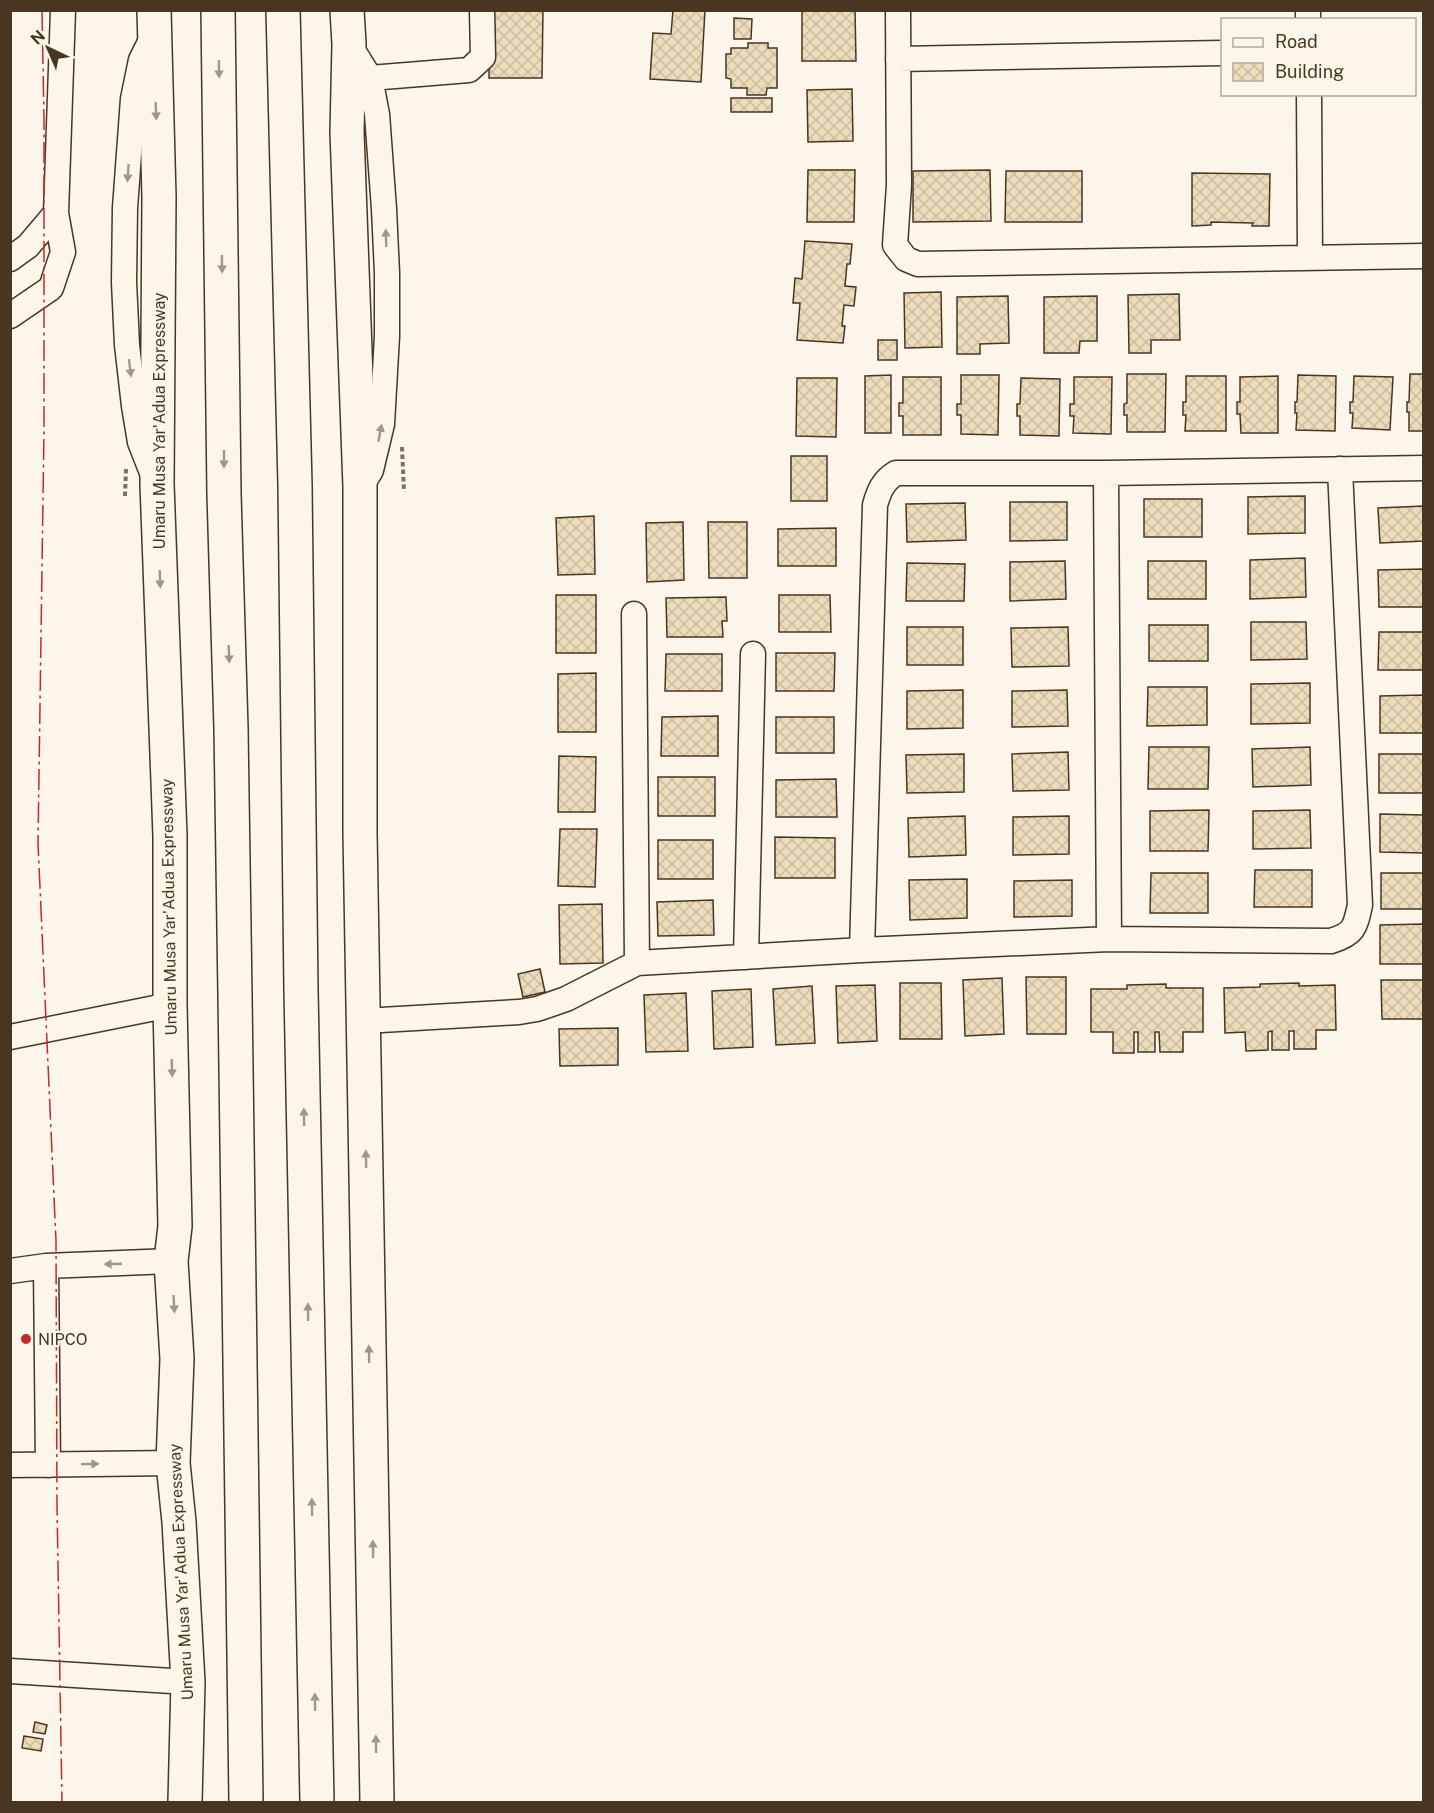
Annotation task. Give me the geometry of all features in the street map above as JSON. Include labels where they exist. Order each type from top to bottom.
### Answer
[{"type":"highway","points":[[218,10],[246,1803]]},
{"type":"highway","points":[[283,10],[295,485],[317,1803]]},
{"type":"highway","points":[[347,10],[349,44],[347,132],[360,487],[360,833],[377,1803]]},
{"type":"highway","name":"Umaru Musa Yar'Adua Expressway","points":[[154,23],[159,197],[157,484],[170,836],[170,1005],[175,1226],[171,1261],[177,1359],[173,1463],[179,1522],[188,1682],[185,1803]]},
{"type":"street","points":[[10,316],[51,288],[63,252],[56,213],[63,10]]},
{"type":"street","points":[[370,78],[469,70],[483,57],[482,10]]},
{"type":"street","points":[[898,10],[899,185],[895,245],[906,259],[918,264],[1424,256]]},
{"type":"street","points":[[349,44],[370,78],[376,114],[384,208],[387,336],[382,424],[371,470],[360,487]]},
{"type":"street","points":[[898,59],[1221,53]]},
{"type":"street","points":[[1309,96],[1310,257]]},
{"type":"street","points":[[10,259],[28,246],[56,213]]},
{"type":"street","points":[[862,950],[875,505],[879,491],[888,479],[896,473],[1106,473],[1424,468]]},
{"type":"street","points":[[364,1021],[537,1009],[566,999],[637,963],[1109,939],[1331,941],[1347,936],[1356,922],[1360,905],[1340,469]]},
{"type":"street","points":[[1106,473],[1109,939]]},
{"type":"street","points":[[634,614],[637,963]]},
{"type":"street","points":[[746,957],[753,654]]},
{"type":"street","points":[[10,1037],[170,1005]]},
{"type":"street","points":[[10,1271],[45,1266],[171,1261]]},
{"type":"street","points":[[45,1266],[48,1465]]},
{"type":"street","points":[[10,1466],[173,1463]]},
{"type":"street","points":[[10,1671],[188,1682]]},
{"type":"path","points":[[402,447],[404,492]]},
{"type":"building","points":[[490,10],[543,10],[542,78],[489,78]]},
{"type":"building","points":[[673,10],[705,10],[701,82],[650,79],[653,33],[671,34]]},
{"type":"building","points":[[802,10],[855,10],[856,61],[802,61]]},
{"type":"building","points":[[734,18],[752,19],[751,39],[734,39]]},
{"type":"building","points":[[748,43],[768,43],[768,48],[777,48],[777,88],[767,88],[766,95],[747,95],[747,88],[731,88],[731,79],[726,78],[726,54],[731,54],[731,48],[748,48]]},
{"type":"building","points":[[852,89],[853,141],[808,142],[807,90]]},
{"type":"building","points":[[731,98],[772,98],[772,112],[731,112]]},
{"type":"building","points":[[808,170],[855,170],[854,222],[807,222]]},
{"type":"building","points":[[990,170],[991,221],[913,222],[913,171]]},
{"type":"building","points":[[1006,171],[1082,171],[1082,222],[1005,222]]},
{"type":"building","points":[[1192,173],[1270,174],[1269,226],[1252,226],[1253,223],[1211,222],[1211,225],[1192,226]]},
{"type":"building","points":[[805,241],[852,244],[845,286],[856,287],[854,306],[844,305],[843,343],[797,340],[800,303],[793,303],[795,278],[802,279]]},
{"type":"building","points":[[941,292],[942,347],[905,348],[904,293]]},
{"type":"building","points":[[1179,294],[1180,340],[1151,340],[1151,353],[1129,353],[1128,295]]},
{"type":"building","points":[[1008,296],[1009,343],[980,344],[980,354],[957,354],[957,297]]},
{"type":"building","points":[[1097,296],[1097,341],[1080,341],[1079,353],[1044,353],[1044,297]]},
{"type":"building","points":[[878,340],[897,340],[897,360],[878,360]]},
{"type":"building","points":[[1127,374],[1166,374],[1165,432],[1127,432],[1127,415],[1124,415],[1124,404],[1127,403]]},
{"type":"building","points":[[1410,374],[1424,374],[1424,431],[1409,431],[1407,402],[1409,402]]},
{"type":"building","points":[[891,375],[891,433],[865,433],[865,376]]},
{"type":"building","points":[[961,375],[999,375],[998,435],[961,434],[961,415],[957,415],[957,404],[961,404]]},
{"type":"building","points":[[1298,375],[1336,376],[1335,431],[1296,430],[1295,402],[1297,402]]},
{"type":"building","points":[[1186,376],[1226,376],[1226,431],[1185,431],[1186,415],[1183,415],[1183,402],[1186,402]]},
{"type":"building","points":[[1278,376],[1278,433],[1241,433],[1240,414],[1237,414],[1237,402],[1240,402],[1240,377]]},
{"type":"building","points":[[1354,376],[1393,377],[1390,430],[1352,428],[1353,413],[1350,413],[1350,402],[1353,402]]},
{"type":"building","points":[[903,377],[941,377],[941,435],[903,435],[903,416],[899,416],[899,403],[903,403]]},
{"type":"building","points":[[1074,377],[1112,377],[1111,434],[1073,433],[1074,416],[1070,416],[1070,404],[1074,404]]},
{"type":"building","points":[[797,378],[837,378],[836,437],[796,436]]},
{"type":"building","points":[[1021,378],[1060,379],[1059,436],[1020,435],[1020,416],[1017,416],[1017,404],[1020,404]]},
{"type":"building","points":[[791,456],[827,456],[827,501],[791,501]]},
{"type":"building","points":[[1305,496],[1305,533],[1248,534],[1248,497]]},
{"type":"building","points":[[1144,499],[1202,499],[1202,537],[1144,537]]},
{"type":"building","points":[[1010,502],[1067,502],[1067,540],[1010,541]]},
{"type":"building","points":[[965,503],[966,540],[907,542],[906,504]]},
{"type":"building","points":[[1424,506],[1424,541],[1380,543],[1378,508]]},
{"type":"building","points":[[594,516],[595,574],[558,575],[556,518]]},
{"type":"building","points":[[683,522],[684,580],[647,582],[646,523]]},
{"type":"building","points":[[708,522],[747,522],[747,578],[709,578]]},
{"type":"building","points":[[836,528],[836,566],[778,566],[778,529]]},
{"type":"building","points":[[1305,558],[1306,597],[1250,599],[1250,560]]},
{"type":"building","points":[[1065,561],[1066,599],[1010,601],[1010,562]]},
{"type":"building","points":[[1148,561],[1206,561],[1206,599],[1148,599]]},
{"type":"building","points":[[907,563],[965,564],[964,601],[906,601]]},
{"type":"building","points":[[1424,569],[1424,607],[1379,607],[1378,570]]},
{"type":"building","points":[[556,595],[596,595],[596,653],[556,653]]},
{"type":"building","points":[[779,595],[830,595],[831,632],[779,632]]},
{"type":"building","points":[[726,597],[727,621],[722,621],[723,637],[667,637],[666,598]]},
{"type":"building","points":[[1251,622],[1306,622],[1307,659],[1251,660]]},
{"type":"building","points":[[1149,625],[1208,625],[1208,661],[1149,661]]},
{"type":"building","points":[[907,627],[963,627],[963,665],[907,665]]},
{"type":"building","points":[[1068,627],[1069,666],[1012,667],[1011,628]]},
{"type":"building","points":[[1379,632],[1424,632],[1424,670],[1378,670]]},
{"type":"building","points":[[776,653],[835,653],[834,691],[776,691]]},
{"type":"building","points":[[666,654],[722,654],[722,691],[665,691]]},
{"type":"building","points":[[596,673],[596,732],[558,732],[558,674]]},
{"type":"building","points":[[1310,683],[1310,723],[1251,724],[1251,684]]},
{"type":"building","points":[[1148,687],[1207,687],[1207,725],[1147,726]]},
{"type":"building","points":[[963,690],[963,728],[907,729],[907,691]]},
{"type":"building","points":[[1067,690],[1068,726],[1012,727],[1012,691]]},
{"type":"building","points":[[1424,695],[1424,733],[1380,733],[1380,696]]},
{"type":"building","points":[[718,716],[718,756],[661,756],[662,717]]},
{"type":"building","points":[[776,717],[834,717],[834,753],[776,753]]},
{"type":"building","points":[[1149,747],[1209,747],[1208,789],[1148,789]]},
{"type":"building","points":[[1310,747],[1311,785],[1253,787],[1252,749]]},
{"type":"building","points":[[1068,752],[1069,790],[1013,791],[1012,754]]},
{"type":"building","points":[[964,754],[964,792],[907,793],[906,755]]},
{"type":"building","points":[[1379,754],[1424,754],[1424,793],[1379,793]]},
{"type":"building","points":[[559,756],[596,757],[595,812],[558,812]]},
{"type":"building","points":[[658,777],[715,777],[715,816],[658,816]]},
{"type":"building","points":[[836,779],[837,817],[776,817],[776,780]]},
{"type":"building","points":[[1209,810],[1208,851],[1150,851],[1150,811]]},
{"type":"building","points":[[1310,810],[1311,848],[1253,849],[1253,811]]},
{"type":"building","points":[[1380,814],[1424,815],[1424,853],[1380,852]]},
{"type":"building","points":[[965,816],[966,855],[909,857],[908,818]]},
{"type":"building","points":[[1069,816],[1069,854],[1013,855],[1013,817]]},
{"type":"building","points":[[560,829],[597,829],[595,887],[558,886]]},
{"type":"building","points":[[775,837],[835,838],[835,878],[775,878]]},
{"type":"building","points":[[658,840],[713,840],[713,879],[658,879]]},
{"type":"building","points":[[1255,870],[1312,870],[1312,907],[1254,907]]},
{"type":"building","points":[[1151,873],[1208,873],[1208,913],[1150,913]]},
{"type":"building","points":[[1381,873],[1424,873],[1424,909],[1381,909]]},
{"type":"building","points":[[967,879],[967,918],[910,920],[909,880]]},
{"type":"building","points":[[1072,880],[1072,916],[1014,917],[1014,881]]},
{"type":"building","points":[[713,900],[714,935],[658,936],[657,902]]},
{"type":"building","points":[[602,904],[603,963],[560,964],[559,905]]},
{"type":"building","points":[[1424,924],[1424,964],[1380,964],[1380,925]]},
{"type":"building","points":[[540,969],[545,992],[523,997],[518,974]]},
{"type":"building","points":[[1026,977],[1066,977],[1066,1034],[1027,1034]]},
{"type":"building","points":[[1002,978],[1004,1034],[965,1036],[963,980]]},
{"type":"building","points":[[1381,980],[1424,980],[1424,1019],[1382,1019]]},
{"type":"building","points":[[900,983],[941,983],[942,1039],[900,1039]]},
{"type":"building","points":[[1299,983],[1299,986],[1335,985],[1336,1030],[1316,1030],[1316,1049],[1294,1049],[1294,1031],[1289,1031],[1289,1050],[1272,1050],[1272,1031],[1268,1032],[1268,1050],[1246,1051],[1245,1032],[1225,1033],[1224,988]]},
{"type":"building","points":[[1166,984],[1166,988],[1203,988],[1203,1032],[1183,1032],[1183,1052],[1160,1052],[1159,1032],[1155,1032],[1155,1052],[1138,1052],[1138,1032],[1134,1032],[1134,1053],[1113,1053],[1113,1032],[1091,1032],[1091,989],[1127,989],[1127,985]]},
{"type":"building","points":[[875,985],[877,1041],[838,1043],[836,986]]},
{"type":"building","points":[[812,986],[815,1043],[776,1045],[773,989]]},
{"type":"building","points":[[751,989],[753,1047],[714,1049],[712,991]]},
{"type":"building","points":[[686,993],[688,1051],[646,1052],[644,995]]},
{"type":"building","points":[[618,1028],[618,1065],[560,1066],[559,1029]]},
{"type":"building","points":[[35,1722],[47,1725],[45,1734],[33,1732]]},
{"type":"building","points":[[24,1736],[43,1739],[41,1751],[22,1748]]},
{"type":"power","points":[[42,10],[44,430],[38,843],[56,1241],[57,1506],[62,1802]]},
{"type":"place","name":"NIPCO","points":[[26,1339]]}]
